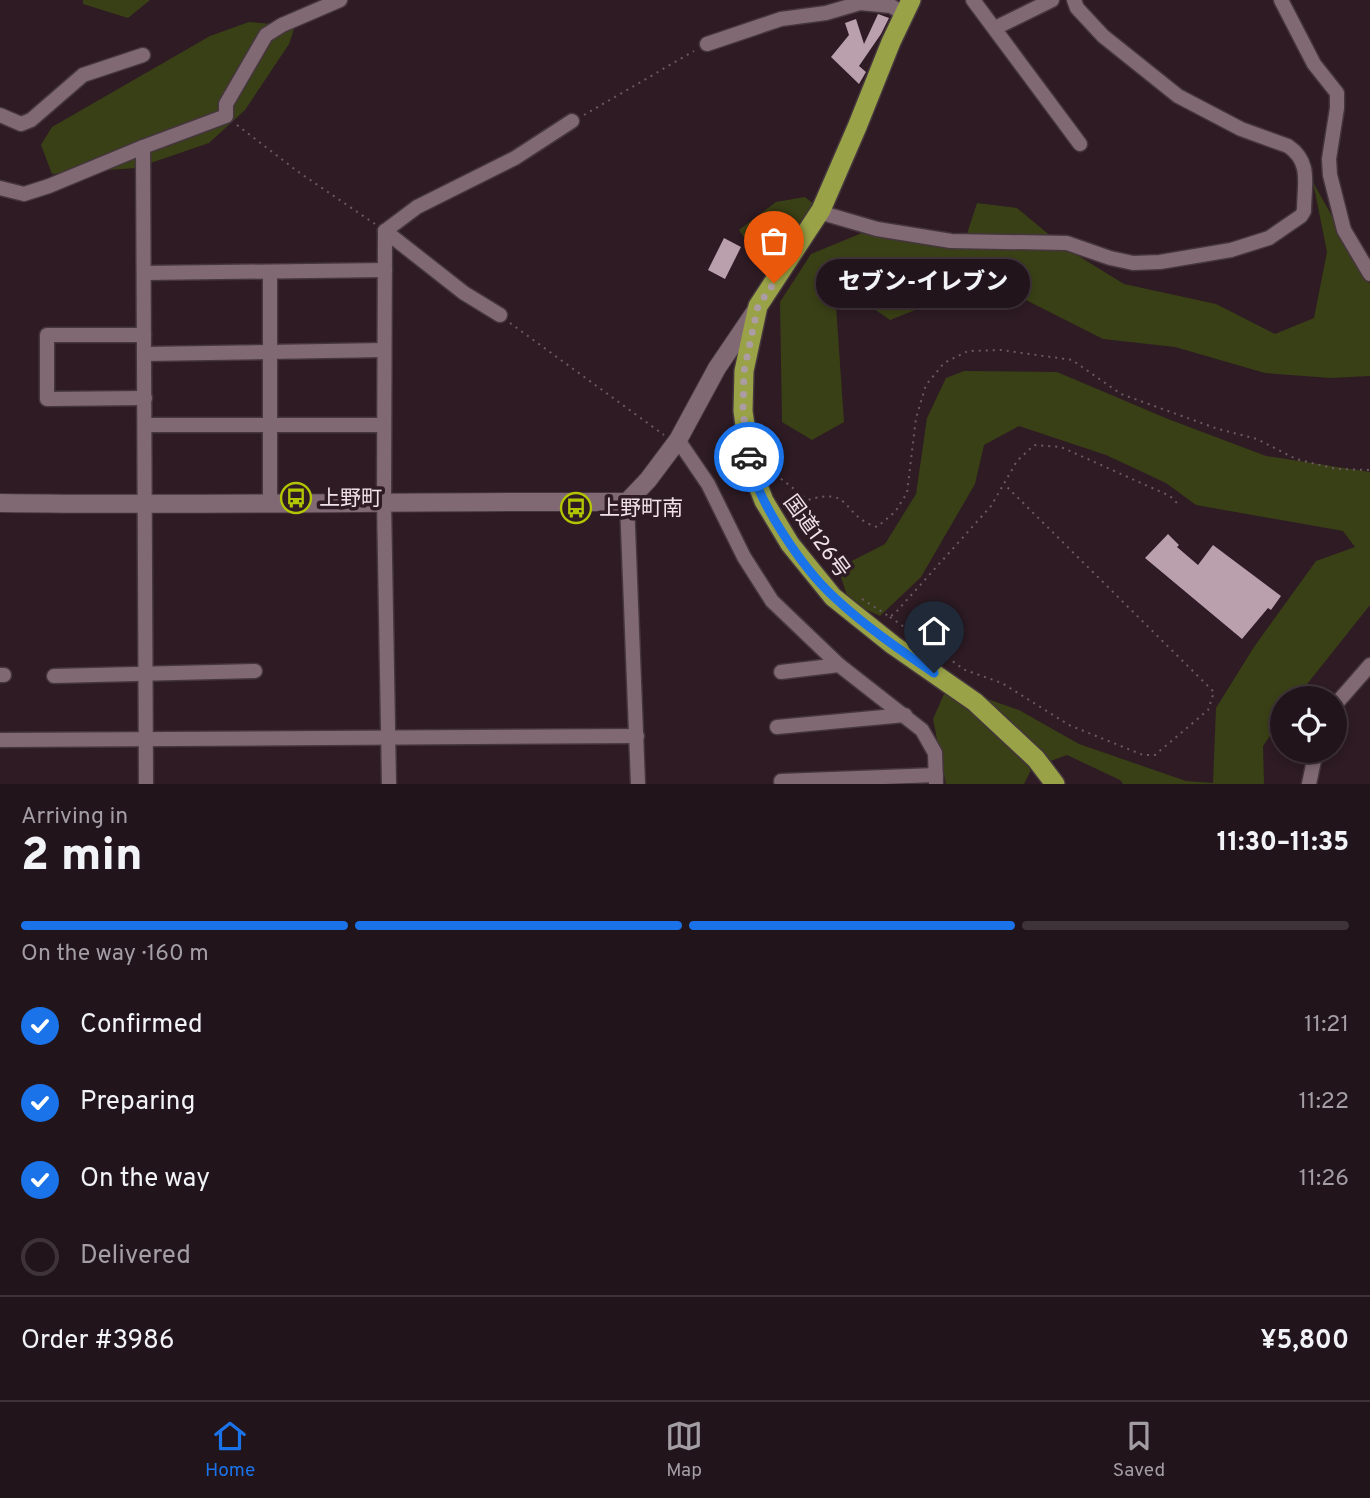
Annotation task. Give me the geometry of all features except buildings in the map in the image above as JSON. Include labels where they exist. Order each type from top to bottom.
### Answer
[{"type":"highway","name":"国道126号","points":[[908,7],[819,212],[758,306],[744,371],[743,411],[751,468],[764,501],[790,544],[833,597],[893,645],[975,702],[1036,759],[1055,784]]},
{"type":"street","points":[[0,188],[24,194],[226,116],[226,104],[266,35],[282,25],[340,0]]},
{"type":"street","points":[[973,0],[1080,144]]},
{"type":"street","points":[[995,28],[1052,0]]},
{"type":"street","points":[[819,212],[877,229],[951,241],[1067,243],[1133,263],[1160,262],[1231,250],[1269,238],[1301,216],[1304,211],[1304,163],[1297,152],[1214,117],[1178,96],[1103,36],[1077,8],[1074,0]]},
{"type":"street","points":[[1281,0],[1314,64],[1337,93],[1329,159],[1330,175],[1344,230],[1370,274]]},
{"type":"street","points":[[707,44],[781,19],[826,13],[860,3],[908,7]]},
{"type":"street","points":[[0,115],[22,124],[31,120],[83,75],[144,55]]},
{"type":"street","points":[[389,784],[384,501],[386,231],[417,207],[514,158],[572,121]]},
{"type":"street","points":[[143,147],[146,784]]},
{"type":"street","points":[[386,231],[464,293],[500,315]]},
{"type":"street","points":[[144,273],[384,270]]},
{"type":"street","points":[[270,272],[270,503]]},
{"type":"street","points":[[638,784],[627,502],[648,480],[678,440],[717,368],[758,306]]},
{"type":"street","points":[[144,335],[47,335],[47,399],[145,398]]},
{"type":"street","points":[[145,354],[384,350]]},
{"type":"street","points":[[145,425],[384,425]]},
{"type":"street","points":[[678,440],[708,484],[744,557],[772,601],[839,664],[922,730],[935,754],[936,779],[781,781]]},
{"type":"street","points":[[0,503],[146,505],[384,501],[627,502]]},
{"type":"street","points":[[781,672],[839,664]]},
{"type":"street","points":[[1347,691],[1370,665]]},
{"type":"street","points":[[54,676],[255,671]]},
{"type":"street","points":[[778,727],[905,715]]},
{"type":"street","points":[[0,740],[637,736]]},
{"type":"street","points":[[1309,784],[1313,763]]},
{"type":"path","points":[[572,121],[707,44]]},
{"type":"path","points":[[226,116],[297,171],[386,231]]},
{"type":"path","points":[[500,315],[662,434],[678,440]]},
{"type":"path","points":[[751,468],[763,464],[808,500],[826,494],[840,498],[863,523],[877,527],[895,512],[907,492],[916,418],[926,386],[944,363],[968,351],[1002,350],[1072,360],[1121,394],[1218,429],[1257,439],[1296,460],[1336,468],[1370,470]]},
{"type":"path","points":[[890,617],[991,506],[1017,461],[1034,445],[1061,447],[1170,496],[1178,503]]},
{"type":"path","points":[[860,597],[965,670],[1002,683],[1069,724],[1143,755],[1155,755],[1208,710],[1214,692],[1004,484]]},
{"type":"green space","points":[[83,0],[150,0],[128,18],[83,4]]},
{"type":"green space","points":[[249,22],[295,26],[289,44],[245,110],[209,143],[136,168],[52,174],[41,145],[52,127],[210,36]]},
{"type":"green space","points":[[1313,182],[1370,284],[1370,376],[1331,378],[1265,373],[1175,347],[1103,339],[1016,295],[943,299],[890,320],[854,295],[836,305],[844,422],[812,440],[782,422],[780,302],[811,254],[862,233],[965,240],[977,203],[1017,208],[1064,247],[1124,284],[1216,304],[1275,334],[1314,318],[1327,252]]},
{"type":"green space","points":[[805,197],[815,205],[781,256],[761,262],[739,230],[776,202]]},
{"type":"green space","points":[[964,371],[1057,372],[1168,419],[1266,456],[1370,472],[1370,605],[1306,686],[1270,686],[1270,736],[1263,746],[1264,784],[1123,784],[1120,780],[1067,755],[1032,768],[1024,784],[946,784],[933,719],[948,685],[1019,710],[1079,744],[1186,781],[1213,783],[1216,708],[1254,647],[1316,561],[1355,547],[1343,531],[1196,505],[1166,483],[1106,455],[1019,426],[984,445],[975,484],[921,577],[880,616],[849,602],[838,568],[885,544],[916,494],[927,418],[946,378]]},
{"type":"way so far","points":[[749,457],[743,411],[744,371],[758,306],[774,283]]},
{"type":"place","name":"セブン-イレブン","points":[[774,283]]},
{"type":"place","name":"上野町","points":[[296,498]]},
{"type":"place","name":"上野町南","points":[[576,508]]},
{"type":"route","points":[[749,457],[764,501],[790,544],[833,597],[893,645],[934,673]]}]
